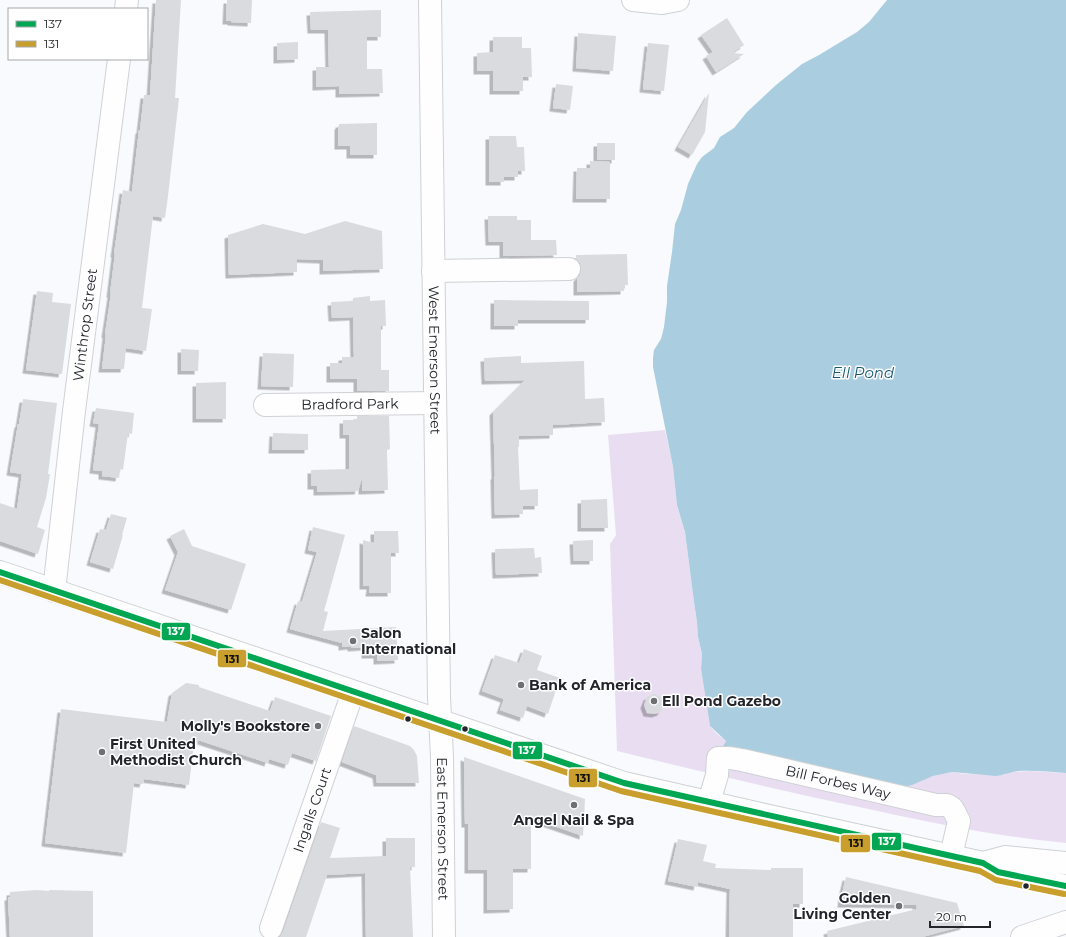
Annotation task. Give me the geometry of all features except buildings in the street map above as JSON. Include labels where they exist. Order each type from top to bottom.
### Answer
[{"type":"street","name":"West Emerson Street","points":[[430,0],[440,721]]},
{"type":"street","points":[[633,0],[662,3],[678,0]]},
{"type":"street","name":"Winthrop Street","points":[[54,590],[74,412],[120,60]]},
{"type":"street","points":[[433,271],[568,269]]},
{"type":"street","name":"Bradford Park","points":[[265,405],[435,403]]},
{"type":"street","points":[[0,572],[624,783],[983,862],[998,872],[1066,886]]},
{"type":"street","name":"Ingalls Court","points":[[271,928],[353,692]]},
{"type":"street","name":"East Emerson Street","points":[[440,721],[442,757],[444,937]]},
{"type":"street","name":"Bill Forbes Way","points":[[709,802],[718,775],[718,758],[730,758],[936,805],[947,805],[956,813],[958,821],[951,856]]},
{"type":"street","points":[[983,862],[1005,857],[1066,863]]},
{"type":"street","points":[[1022,937],[1066,922]]},
{"type":"shaded area","points":[[665,430],[673,467],[677,505],[685,532],[698,637],[702,654],[701,669],[710,726],[726,741],[720,751],[729,754],[735,747],[924,779],[952,772],[1004,775],[1010,772],[1030,771],[1066,773],[1066,843],[969,830],[777,789],[617,751],[610,544],[616,535],[608,435]]},
{"type":"water","name":"Ell Pond","points":[[887,0],[1066,0],[1066,773],[1018,771],[996,776],[952,772],[933,776],[912,785],[893,789],[752,760],[744,749],[735,747],[729,754],[720,751],[726,741],[710,726],[701,669],[702,654],[698,637],[685,532],[677,505],[673,467],[653,367],[654,350],[661,339],[664,327],[667,286],[675,224],[681,210],[688,184],[697,164],[702,157],[714,148],[720,137],[734,128],[747,112],[776,85],[802,64],[857,32],[869,22]]},
{"type":"transit line","name":"137","points":[[0,572],[624,783],[983,863],[998,872],[1066,886]]},
{"type":"transit line","name":"131","points":[[0,580],[621,791],[980,871],[996,880],[1064,894]]},
{"type":"place","name":"Salon International","points":[[353,641]]},
{"type":"place","name":"Bank of America","points":[[521,685]]},
{"type":"place","name":"Ell Pond Gazebo","points":[[654,701]]},
{"type":"place","name":"Molly's Bookstore","points":[[318,726]]},
{"type":"place","name":"First United Methodist Church","points":[[102,752]]},
{"type":"place","name":"Angel Nail & Spa","points":[[574,805]]},
{"type":"place","name":"Golden Living Center","points":[[899,906]]}]
